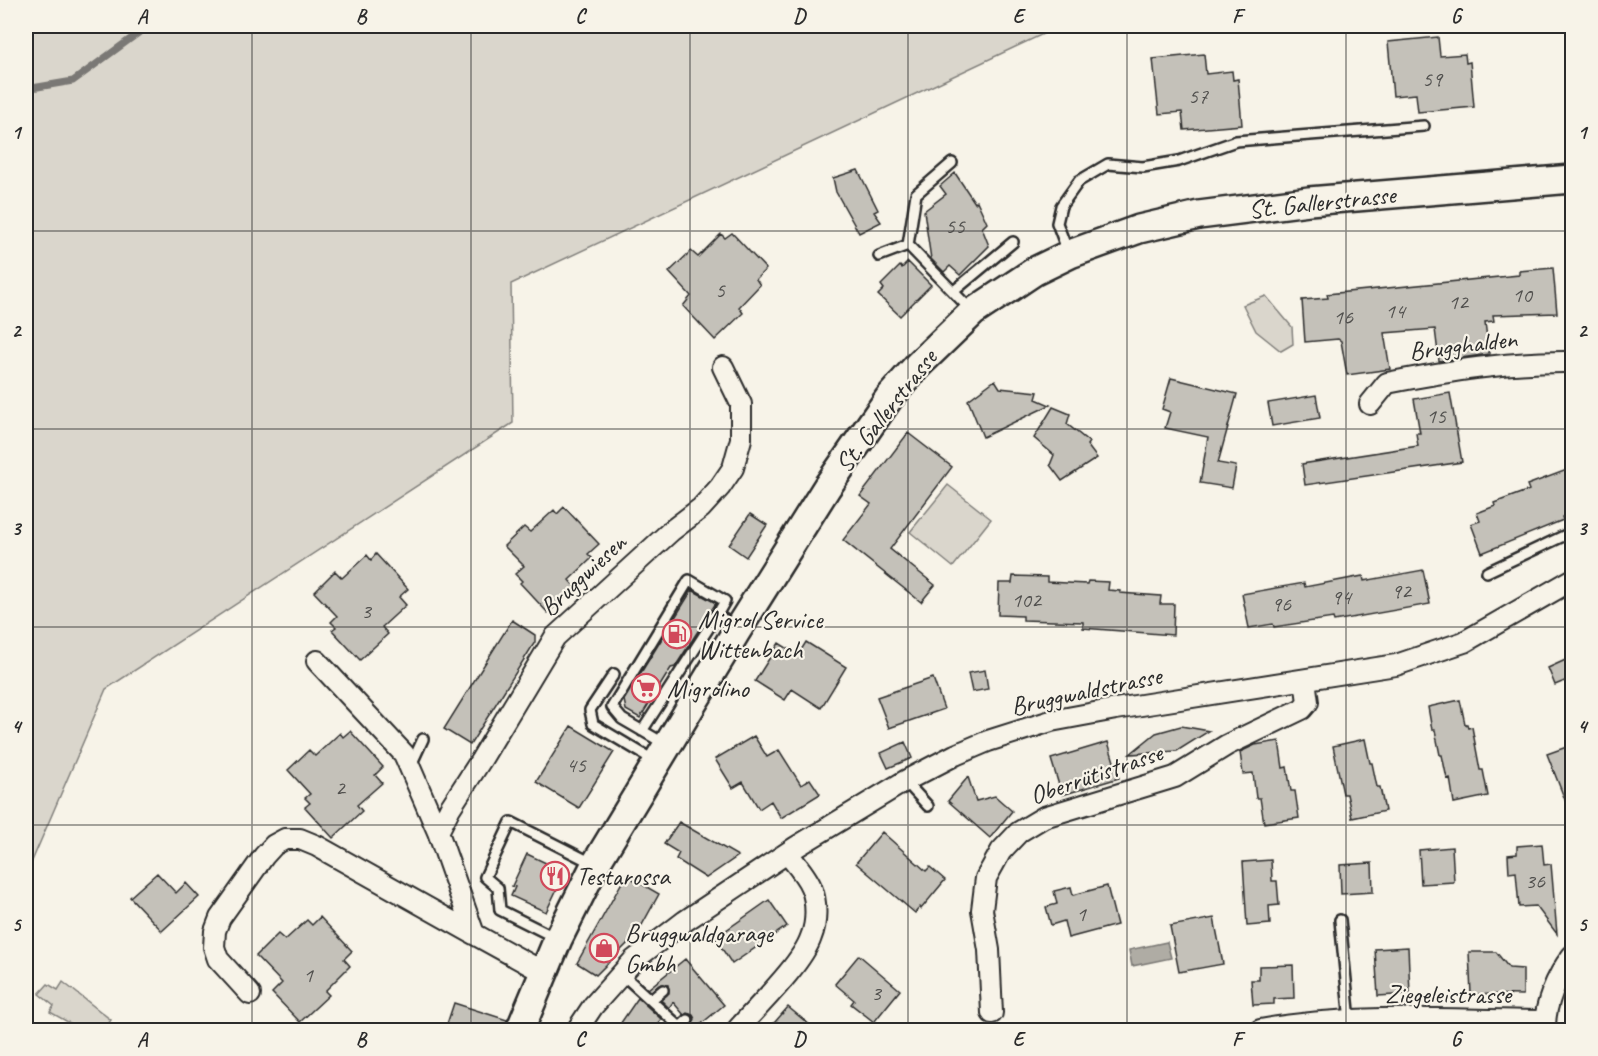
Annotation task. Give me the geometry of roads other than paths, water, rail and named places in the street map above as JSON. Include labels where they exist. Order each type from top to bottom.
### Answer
[{"type":"main road","name":"St. Gallerstrasse","points":[[520,1030],[558,939],[595,865],[662,754],[728,622],[889,398],[918,365],[974,312],[1035,271],[1070,254],[1138,229],[1199,215],[1309,201],[1572,179]]},
{"type":"street","name":"Brugghalden","points":[[1370,404],[1387,383],[1490,367],[1572,362]]},
{"type":"street","name":"Bruggwiesen","points":[[438,832],[450,808],[555,637],[670,531],[701,508],[733,468],[741,439],[741,404],[723,367]]},
{"type":"street","name":"Bruggwaldstrasse","points":[[577,1030],[593,1006],[634,960],[685,921],[787,853],[905,781],[955,755],[988,741],[1051,721],[1396,665],[1464,642],[1572,580]]},
{"type":"street","points":[[317,661],[404,754],[438,832],[474,934]]},
{"type":"street","name":"Oberrütistrasse","points":[[992,1013],[989,950],[982,910],[986,878],[1001,851],[1018,832],[1044,817],[1175,777],[1227,745],[1302,709],[1308,702],[1305,680]]},
{"type":"street","points":[[250,994],[218,958],[214,947],[215,931],[220,918],[264,856],[274,845],[285,839],[300,839],[317,846],[543,972]]},
{"type":"street","points":[[737,1030],[805,951],[811,938],[815,923],[811,887],[787,853]]},
{"type":"street","name":"Ziegeleistrasse","points":[[1260,1030],[1350,1021],[1545,1026],[1559,978],[1572,956]]},
{"type":"lane","points":[[1070,254],[1057,223],[1061,206],[1079,181],[1108,164],[1143,167],[1179,161],[1236,141],[1424,126]]},
{"type":"lane","points":[[908,245],[916,194],[952,163]]},
{"type":"lane","points":[[954,291],[1013,242]]},
{"type":"lane","points":[[879,256],[908,245]]},
{"type":"lane","points":[[908,245],[974,312]]},
{"type":"lane","points":[[1487,572],[1572,532]]},
{"type":"lane","points":[[642,731],[728,622],[724,601],[689,580],[612,707],[622,719],[642,731],[662,754]]},
{"type":"lane","points":[[614,674],[590,710],[593,724],[662,754]]},
{"type":"lane","points":[[410,767],[423,739]]},
{"type":"lane","points":[[905,781],[928,806]]},
{"type":"lane","points":[[558,939],[500,910],[498,888],[485,877],[511,822],[595,865]]},
{"type":"lane","name":"Ziegeleistrasse","points":[[1340,920],[1350,1021]]},
{"type":"lane","points":[[622,974],[680,1027],[688,1020]]},
{"type":"lane","points":[[651,1000],[663,990]]},
{"type":"waterway","points":[[26,89],[73,81],[148,26]]},
{"type":"place","name":"Migrol Service Wittenbach","points":[[677,634]]},
{"type":"place","name":"Migrolino","points":[[646,688]]},
{"type":"place","name":"Testarossa","points":[[555,876]]},
{"type":"place","name":"Bruggwaldgarage Gmbh","points":[[604,948]]}]
